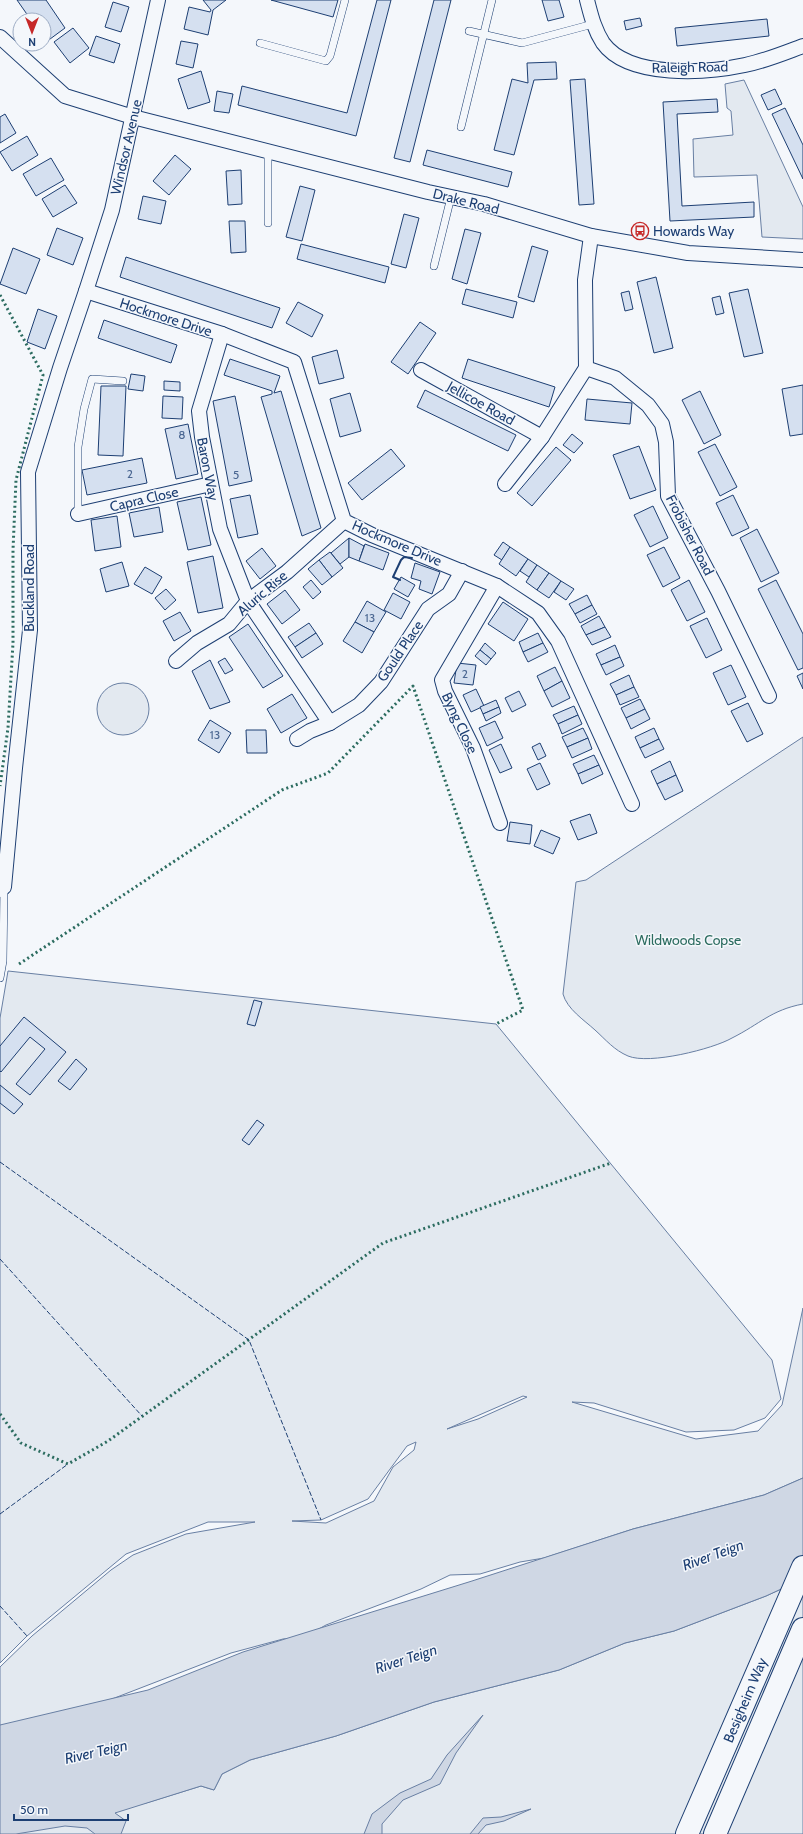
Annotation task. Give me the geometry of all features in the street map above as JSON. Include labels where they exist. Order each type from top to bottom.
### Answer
[{"type":"highway","name":"Besigheim Way","points":[[687,1834],[803,1567]]},
{"type":"highway","name":"Besigheim Way","points":[[715,1834],[803,1629]]},
{"type":"street","name":"Windsor Avenue","points":[[86,291],[112,210],[158,0]]},
{"type":"street","name":"Raleigh Road","points":[[587,0],[593,24],[604,44],[622,58],[639,66],[657,70],[702,70],[745,65],[803,46]]},
{"type":"street","name":"Drake Road","points":[[0,37],[65,96],[133,117],[268,152],[484,204],[591,236],[688,253],[803,260]]},
{"type":"street","points":[[506,484],[542,437],[586,368],[585,280],[591,236]]},
{"type":"street","name":"Hockmore Drive","points":[[86,291],[222,334],[294,362],[344,521],[372,535],[497,586],[538,613],[558,641],[632,804]]},
{"type":"street","name":"Buckland Road","points":[[2,889],[30,630],[28,472],[60,368],[86,291]]},
{"type":"street","name":"Baron Way","points":[[222,334],[199,411],[202,437],[220,530],[248,601]]},
{"type":"street","name":"Frobisher Road","points":[[586,368],[615,378],[648,405],[662,424],[666,442],[668,496],[718,591],[769,696]]},
{"type":"street","name":"Jellicoe Road","points":[[421,370],[542,437]]},
{"type":"street","name":"Capra Close","points":[[78,514],[211,484]]},
{"type":"street","name":"Aluric Rise","points":[[176,661],[198,643],[229,624],[248,601],[286,572],[344,521]]},
{"type":"street","name":"Gould Place","points":[[297,739],[310,731],[330,723],[359,705],[381,682],[428,609],[449,594],[462,571]]},
{"type":"street","name":"Byng Close","points":[[497,586],[442,680],[445,692],[473,748],[500,823]]},
{"type":"street","points":[[248,601],[330,723]]},
{"type":"lane","points":[[260,43],[326,61],[330,56],[345,0]]},
{"type":"lane","points":[[461,127],[492,0]]},
{"type":"lane","points":[[469,31],[522,43],[593,24]]},
{"type":"lane","points":[[268,152],[268,224]]},
{"type":"lane","points":[[434,266],[450,197]]},
{"type":"lane","points":[[78,514],[78,447],[84,409],[92,379],[123,381]]},
{"type":"lane","points":[[0,978],[3,961],[2,889]]},
{"type":"green space","points":[[744,80],[803,207],[803,239],[762,237],[757,175],[694,177],[693,139],[733,135],[731,111],[727,108],[725,84]]},
{"type":"green space","points":[[123,683],[133,685],[141,691],[147,699],[149,709],[147,719],[141,727],[133,733],[123,735],[113,733],[105,727],[99,719],[97,709],[99,699],[105,691],[113,685]]},
{"type":"green space","name":"Wildwoods Copse","points":[[803,737],[803,1004],[782,1010],[742,1033],[711,1047],[650,1059],[638,1058],[623,1054],[576,1014],[568,1005],[563,994],[576,882],[586,880]]},
{"type":"green space","points":[[8,971],[496,1024],[772,1360],[781,1399],[765,1418],[734,1430],[686,1432],[594,1403],[572,1402],[696,1439],[758,1431],[782,1405],[803,1308],[803,1478],[764,1495],[633,1529],[544,1558],[520,1562],[480,1574],[450,1575],[421,1589],[326,1625],[304,1637],[283,1639],[231,1653],[112,1699],[0,1732],[0,1667],[32,1636],[111,1570],[133,1555],[186,1534],[255,1522],[208,1522],[126,1554],[27,1636],[0,1663],[0,1018]],"holes":[[[523,1396],[527,1397],[478,1419],[447,1429]],[[416,1442],[414,1450],[393,1467],[374,1501],[326,1523],[292,1521],[321,1520],[368,1499],[407,1446]]]},
{"type":"green space","points":[[803,1579],[803,1834],[0,1834],[146,1803],[201,1786],[214,1790],[222,1774],[250,1760],[336,1736],[434,1702],[559,1670],[625,1643],[674,1631],[766,1596]]},
{"type":"water","name":"River Teign","points":[[803,1478],[803,1579],[766,1596],[674,1631],[625,1643],[559,1670],[434,1702],[336,1736],[250,1760],[222,1774],[214,1790],[201,1786],[115,1813],[126,1821],[121,1834],[95,1834],[87,1828],[65,1826],[16,1834],[0,1834],[0,1725],[148,1690],[243,1652],[633,1529],[764,1495]]},
{"type":"water","points":[[483,1715],[456,1753],[440,1784],[403,1800],[382,1824],[382,1834],[364,1834],[372,1814],[400,1793],[431,1779],[447,1755]]},
{"type":"water","points":[[531,1809],[504,1821],[486,1825],[478,1834],[470,1834],[483,1818],[501,1817]]},
{"type":"building","points":[[17,0],[46,0],[65,28],[52,38],[52,12],[25,12]]},
{"type":"building","points":[[203,0],[226,0],[213,10],[208,35],[184,29],[189,7],[210,12],[211,10]]},
{"type":"building","points":[[271,0],[338,0],[333,17]]},
{"type":"building","points":[[377,0],[391,0],[356,136],[238,105],[242,86],[347,113]]},
{"type":"building","points":[[434,0],[451,0],[410,162],[394,158]]},
{"type":"building","points":[[542,0],[559,0],[564,17],[548,21]]},
{"type":"building","points":[[113,2],[129,7],[121,32],[105,27]]},
{"type":"building","points":[[640,18],[642,26],[626,30],[624,21]]},
{"type":"building","points":[[767,19],[769,36],[677,46],[675,28]]},
{"type":"building","points":[[73,28],[89,48],[70,63],[54,42]]},
{"type":"building","points":[[96,36],[120,44],[114,63],[89,55]]},
{"type":"building","points":[[181,41],[198,44],[193,68],[176,64]]},
{"type":"building","points":[[556,62],[557,79],[534,80],[514,155],[494,150],[512,79],[528,83],[527,63]]},
{"type":"building","points":[[201,71],[210,102],[188,109],[178,79]]},
{"type":"building","points":[[585,79],[594,204],[579,205],[570,80]]},
{"type":"building","points":[[775,89],[782,104],[768,110],[761,95]]},
{"type":"building","points":[[217,91],[233,94],[229,113],[214,111]]},
{"type":"building","points":[[717,99],[718,112],[677,114],[682,206],[754,202],[754,217],[670,221],[663,102]]},
{"type":"building","points":[[785,108],[803,145],[803,179],[772,114]]},
{"type":"building","points":[[5,114],[16,133],[0,143],[0,117]]},
{"type":"building","points":[[27,136],[38,155],[12,171],[0,152]]},
{"type":"building","points":[[427,150],[512,172],[508,187],[423,165]]},
{"type":"building","points":[[175,155],[191,169],[169,195],[153,181]]},
{"type":"building","points":[[51,158],[64,180],[36,196],[23,174]]},
{"type":"building","points":[[241,170],[242,204],[228,205],[226,171]]},
{"type":"building","points":[[65,185],[77,203],[53,217],[42,199]]},
{"type":"building","points":[[300,186],[315,190],[302,241],[286,237]]},
{"type":"building","points":[[143,196],[166,201],[161,224],[138,219]]},
{"type":"building","points":[[404,214],[419,218],[406,268],[391,264]]},
{"type":"building","points":[[229,221],[245,221],[246,252],[231,253]]},
{"type":"building","points":[[57,228],[83,238],[73,265],[47,255]]},
{"type":"building","points":[[465,229],[481,233],[467,284],[452,279]]},
{"type":"building","points":[[301,244],[389,267],[385,283],[297,259]]},
{"type":"building","points":[[532,246],[548,251],[534,302],[518,297]]},
{"type":"building","points":[[13,248],[40,259],[26,294],[0,284]]},
{"type":"building","points":[[126,257],[280,308],[272,328],[120,277]]},
{"type":"building","points":[[656,277],[673,348],[654,353],[637,282]]},
{"type":"building","points":[[466,289],[517,302],[513,318],[462,304]]},
{"type":"building","points":[[748,289],[763,353],[744,357],[729,293]]},
{"type":"building","points":[[629,291],[633,309],[625,311],[621,293]]},
{"type":"building","points":[[720,296],[724,313],[716,315],[712,298]]},
{"type":"building","points":[[298,302],[323,315],[312,337],[286,323]]},
{"type":"building","points":[[38,309],[57,316],[45,349],[27,342]]},
{"type":"building","points":[[104,320],[177,345],[171,363],[98,338]]},
{"type":"building","points":[[420,322],[436,333],[408,374],[391,362]]},
{"type":"building","points":[[337,350],[344,378],[319,384],[312,357]]},
{"type":"building","points":[[230,359],[280,376],[274,393],[281,391],[321,528],[302,536],[261,397],[272,394],[272,391],[224,375]]},
{"type":"building","points":[[468,359],[555,387],[549,407],[462,378]]},
{"type":"building","points":[[131,374],[145,376],[143,391],[128,389]]},
{"type":"building","points":[[164,381],[180,382],[180,391],[164,390]]},
{"type":"building","points":[[803,385],[803,434],[790,436],[782,389]]},
{"type":"building","points":[[101,386],[126,386],[123,456],[98,455]]},
{"type":"building","points":[[425,390],[516,435],[508,451],[417,407]]},
{"type":"building","points":[[700,391],[721,435],[704,444],[682,400]]},
{"type":"building","points":[[350,393],[361,431],[340,437],[330,399]]},
{"type":"building","points":[[163,396],[183,397],[182,419],[162,418]]},
{"type":"building","points":[[235,396],[252,481],[229,486],[213,401]]},
{"type":"building","points":[[587,399],[632,403],[630,424],[585,420]]},
{"type":"building","points":[[188,424],[198,474],[176,479],[165,429]]},
{"type":"building","points":[[572,434],[583,443],[574,453],[563,445]]},
{"type":"building","points":[[715,444],[737,487],[720,496],[698,452]]},
{"type":"building","points":[[639,446],[656,490],[630,499],[613,455]]},
{"type":"building","points":[[556,447],[571,460],[532,506],[517,493]]},
{"type":"building","points":[[391,449],[405,466],[362,500],[348,483]]},
{"type":"building","points":[[142,458],[147,483],[87,495],[82,470]]},
{"type":"building","points":[[250,495],[258,534],[238,538],[230,499]]},
{"type":"building","points":[[733,495],[749,528],[732,536],[716,503]]},
{"type":"building","points":[[201,497],[211,545],[188,550],[177,502]]},
{"type":"building","points":[[653,506],[668,538],[650,547],[634,515]]},
{"type":"building","points":[[159,507],[163,532],[134,537],[129,513]]},
{"type":"building","points":[[117,516],[121,547],[95,551],[91,520]]},
{"type":"building","points":[[757,529],[779,573],[761,582],[740,538]]},
{"type":"building","points":[[349,538],[349,557],[340,564],[331,553]]},
{"type":"building","points":[[349,538],[364,546],[359,561],[349,557]]},
{"type":"building","points":[[503,542],[510,547],[502,560],[494,555]]},
{"type":"building","points":[[365,544],[389,553],[383,570],[359,561]]},
{"type":"building","points":[[510,547],[528,559],[516,576],[499,564]]},
{"type":"building","points":[[664,547],[680,578],[663,587],[647,555]]},
{"type":"building","points":[[262,548],[276,566],[260,579],[246,561]]},
{"type":"building","points":[[330,552],[343,568],[332,577],[319,560]]},
{"type":"building","points":[[213,556],[223,608],[198,613],[187,562]]},
{"type":"building","points":[[528,559],[537,565],[529,577],[520,571]]},
{"type":"building","points":[[319,560],[332,577],[322,585],[308,569]]},
{"type":"building","points":[[122,562],[129,586],[106,592],[100,569]]},
{"type":"building","points":[[415,563],[440,572],[432,594],[419,589],[421,581],[411,578]]},
{"type":"building","points":[[537,565],[549,573],[537,590],[526,582]]},
{"type":"building","points":[[145,567],[162,577],[152,594],[134,584]]},
{"type":"building","points":[[549,573],[561,581],[549,598],[537,590]]},
{"type":"building","points":[[401,577],[415,585],[408,597],[394,589]]},
{"type":"building","points":[[311,580],[321,592],[313,599],[303,587]]},
{"type":"building","points":[[689,580],[705,612],[687,621],[671,590]]},
{"type":"building","points":[[776,580],[803,634],[803,668],[798,670],[758,589]]},
{"type":"building","points":[[561,581],[574,589],[566,600],[554,592]]},
{"type":"building","points":[[166,589],[176,600],[165,610],[155,598]]},
{"type":"building","points":[[285,590],[300,610],[282,624],[267,604]]},
{"type":"building","points":[[393,593],[410,602],[401,619],[384,610]]},
{"type":"building","points":[[587,595],[592,605],[575,614],[569,604]]},
{"type":"building","points":[[367,601],[386,612],[374,632],[355,622]]},
{"type":"building","points":[[503,602],[528,619],[514,641],[488,624]]},
{"type":"building","points":[[592,605],[597,614],[580,623],[575,614]]},
{"type":"building","points":[[180,612],[191,631],[174,641],[163,621]]},
{"type":"building","points":[[599,616],[605,627],[586,635],[581,626]]},
{"type":"building","points":[[707,618],[722,650],[706,658],[690,626]]},
{"type":"building","points":[[355,622],[374,632],[362,653],[343,641]]},
{"type":"building","points":[[309,623],[316,633],[295,647],[288,637]]},
{"type":"building","points":[[248,624],[283,676],[263,688],[229,637]]},
{"type":"building","points":[[605,627],[611,637],[592,645],[586,635]]},
{"type":"building","points":[[316,633],[323,644],[302,658],[295,647]]},
{"type":"building","points":[[538,633],[543,643],[523,652],[519,642]]},
{"type":"building","points":[[485,643],[496,653],[491,659],[480,650]]},
{"type":"building","points":[[543,643],[548,652],[528,662],[523,652]]},
{"type":"building","points":[[615,645],[620,657],[601,665],[596,654]]},
{"type":"building","points":[[480,650],[491,659],[486,665],[475,656]]},
{"type":"building","points":[[620,657],[624,666],[606,675],[601,665]]},
{"type":"building","points":[[225,658],[233,670],[225,674],[218,662]]},
{"type":"building","points":[[210,660],[230,702],[210,709],[192,671]]},
{"type":"building","points":[[457,663],[476,665],[473,685],[454,683]]},
{"type":"building","points":[[731,665],[746,697],[728,705],[713,673]]},
{"type":"building","points":[[555,667],[562,681],[544,691],[537,676]]},
{"type":"building","points":[[803,673],[803,689],[797,676]]},
{"type":"building","points":[[629,675],[634,687],[616,695],[610,684]]},
{"type":"building","points":[[562,681],[570,698],[552,707],[544,691]]},
{"type":"building","points":[[634,687],[639,697],[620,705],[616,695]]},
{"type":"building","points":[[476,689],[484,706],[471,712],[463,695]]},
{"type":"building","points":[[519,691],[526,705],[512,712],[505,698]]},
{"type":"building","points":[[292,694],[307,718],[281,733],[267,709]]},
{"type":"building","points":[[640,699],[645,709],[626,718],[621,708]]},
{"type":"building","points":[[496,700],[499,707],[483,714],[480,707]]},
{"type":"building","points":[[748,703],[763,734],[747,742],[731,711]]},
{"type":"building","points":[[574,706],[578,715],[558,724],[553,715]]},
{"type":"building","points":[[499,707],[501,713],[486,721],[483,714]]},
{"type":"building","points":[[645,709],[650,719],[631,729],[626,718]]},
{"type":"building","points":[[578,715],[582,724],[562,734],[558,724]]},
{"type":"building","points":[[210,720],[231,733],[219,753],[198,740]]},
{"type":"building","points":[[495,721],[503,738],[487,746],[479,728]]},
{"type":"building","points":[[583,728],[588,738],[567,747],[562,737]]},
{"type":"building","points":[[654,728],[659,739],[640,748],[635,737]]},
{"type":"building","points":[[246,730],[266,730],[267,753],[247,753]]},
{"type":"building","points":[[588,738],[592,749],[572,758],[567,747]]},
{"type":"building","points":[[659,739],[664,749],[645,758],[640,748]]},
{"type":"building","points":[[540,743],[546,756],[538,760],[532,747]]},
{"type":"building","points":[[501,744],[512,768],[500,773],[489,750]]},
{"type":"building","points":[[594,755],[599,765],[578,774],[573,764]]},
{"type":"building","points":[[670,761],[676,775],[657,784],[651,771]]},
{"type":"building","points":[[540,763],[550,784],[537,790],[527,769]]},
{"type":"building","points":[[599,765],[603,774],[582,784],[578,774]]},
{"type":"building","points":[[676,775],[683,791],[665,800],[657,784]]},
{"type":"building","points":[[590,814],[597,833],[578,840],[570,821]]},
{"type":"building","points":[[510,822],[532,825],[530,844],[507,841]]},
{"type":"building","points":[[541,830],[560,838],[553,854],[534,846]]},
{"type":"building","points":[[254,1000],[262,1002],[255,1026],[247,1024]]},
{"type":"building","points":[[24,1017],[66,1052],[30,1095],[16,1084],[45,1049],[30,1037],[1,1072],[0,1071],[0,1046]]},
{"type":"building","points":[[76,1059],[87,1069],[70,1090],[58,1081]]},
{"type":"building","points":[[0,1085],[23,1104],[14,1114],[0,1103]]},
{"type":"building","points":[[257,1120],[264,1125],[249,1145],[242,1140]]},
{"type":"hedge","points":[[0,295],[43,375],[16,480],[13,550],[13,643],[8,728],[0,786]]},
{"type":"hedge","points":[[19,964],[282,790],[328,773],[413,686],[523,1010],[496,1024]]},
{"type":"hedge","points":[[0,1414],[21,1443],[68,1464],[108,1441],[383,1243],[611,1163]]},
{"type":"fence","points":[[0,1162],[249,1340],[321,1520]]},
{"type":"fence","points":[[0,1259],[142,1416]]},
{"type":"fence","points":[[0,1514],[68,1464]]},
{"type":"fence","points":[[0,1606],[27,1636]]},
{"type":"wall","points":[[400,580],[393,577],[401,560],[404,557],[412,558]]},
{"type":"place","name":"Howards Way","points":[[640,231]]}]
